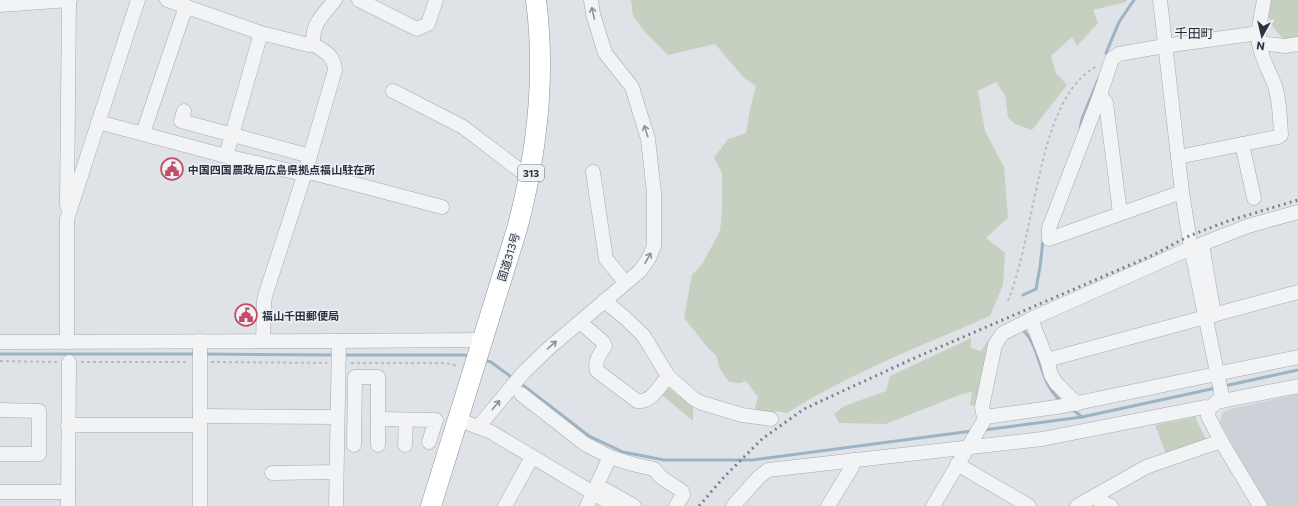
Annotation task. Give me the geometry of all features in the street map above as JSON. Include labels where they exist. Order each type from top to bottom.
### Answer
[{"type":"highway","name":"国道313号","points":[[431,506],[475,356],[517,229],[530,175],[540,105],[540,43],[536,0]]},
{"type":"street","points":[[0,5],[70,0],[67,342]]},
{"type":"street","points":[[67,219],[138,0]]},
{"type":"street","points":[[168,0],[261,33],[309,45],[313,44],[329,55],[334,62],[335,70],[305,173],[266,293],[264,301],[263,341]]},
{"type":"street","points":[[313,44],[313,33],[316,22],[336,0]]},
{"type":"street","points":[[359,0],[416,29],[428,24],[436,0]]},
{"type":"street","points":[[479,426],[517,389],[524,372],[549,348],[625,282],[640,271],[649,258],[654,246],[655,213],[652,162],[648,139],[632,87],[606,53],[590,0]]},
{"type":"street","points":[[1160,0],[1164,46],[1182,156],[1194,212]]},
{"type":"street","points":[[1182,156],[1278,137],[1281,135],[1279,100],[1275,85],[1263,58],[1259,38],[1264,0]]},
{"type":"street","points":[[143,133],[186,6]]},
{"type":"street","points":[[226,156],[261,33]]},
{"type":"street","points":[[1182,192],[1049,238],[1049,228],[1114,56],[1164,46],[1259,38],[1285,46],[1298,44]]},
{"type":"street","points":[[394,91],[463,127],[522,172],[530,175]]},
{"type":"street","points":[[1100,95],[1106,103],[1120,213]]},
{"type":"street","points":[[184,111],[181,121],[310,156]]},
{"type":"street","points":[[98,122],[226,156],[299,174],[313,173],[442,207]]},
{"type":"street","points":[[1242,144],[1254,198]]},
{"type":"street","points":[[1182,156],[1182,192],[1191,248],[1210,316]]},
{"type":"street","points":[[593,172],[606,259],[625,282]]},
{"type":"street","points":[[1260,506],[1221,441],[1208,416],[1216,402],[1219,378],[1202,244],[1248,226],[1298,212]]},
{"type":"street","points":[[983,421],[982,408],[995,345],[1002,334],[1031,319],[1191,248]]},
{"type":"street","points":[[1047,360],[1298,292]]},
{"type":"street","points":[[604,301],[643,335],[668,376],[694,399],[702,403],[742,415],[771,419]]},
{"type":"street","points":[[1031,319],[1047,360],[1051,375],[1071,405]]},
{"type":"street","points":[[580,322],[603,342],[605,346],[597,360],[597,371],[637,401],[642,402],[648,400],[668,376]]},
{"type":"street","points":[[0,342],[67,342],[200,353],[263,341],[339,353],[475,356]]},
{"type":"street","points":[[200,353],[200,506]]},
{"type":"street","points":[[336,506],[339,353]]},
{"type":"street","points":[[933,506],[983,421],[991,415],[1071,405],[1219,378],[1298,357]]},
{"type":"street","points":[[0,492],[68,499],[69,362]]},
{"type":"street","points":[[338,381],[355,380],[355,377],[378,377],[378,445]]},
{"type":"street","points":[[354,445],[355,380]]},
{"type":"street","points":[[733,506],[759,477],[768,470],[853,460],[970,443],[1061,437],[1205,407],[1216,402],[1298,386]]},
{"type":"street","points":[[517,389],[585,444],[610,457],[654,469],[662,478],[682,491],[682,495],[676,506]]},
{"type":"street","points":[[68,425],[200,421],[337,413],[355,408],[406,420],[436,420],[429,442]]},
{"type":"street","points":[[0,410],[39,411],[39,454],[0,454]]},
{"type":"street","points":[[457,419],[479,426],[491,432],[532,457],[592,499],[615,506]]},
{"type":"street","points":[[405,445],[406,420]]},
{"type":"street","points":[[1077,506],[1146,467],[1221,441]]},
{"type":"street","points":[[505,506],[532,457]]},
{"type":"street","points":[[592,499],[610,457]]},
{"type":"street","points":[[828,506],[852,467],[853,460]]},
{"type":"street","points":[[957,464],[1029,506]]},
{"type":"street","points":[[272,473],[336,472]]},
{"type":"street","points":[[1095,496],[1098,500],[1111,506]]},
{"type":"street","points":[[592,499],[634,506]]},
{"type":"path","points":[[1008,301],[1016,279],[1048,140],[1056,118],[1069,94],[1080,79],[1095,67],[1112,59]]},
{"type":"path","points":[[0,361],[69,362],[200,353],[339,353],[445,363],[475,356]]},
{"type":"shaded area","points":[[1298,394],[1298,506],[1265,506],[1220,422],[1223,412],[1230,409]]},
{"type":"green space","points":[[631,0],[1127,0],[1126,2],[1093,10],[1098,23],[1077,46],[1072,37],[1051,56],[1056,73],[1067,85],[1032,130],[1015,124],[1008,118],[1005,95],[996,82],[978,91],[985,131],[1004,167],[1008,218],[986,238],[1005,253],[1003,285],[990,316],[912,349],[861,373],[836,385],[787,413],[775,411],[772,417],[758,417],[755,407],[758,397],[746,381],[740,383],[729,382],[720,369],[716,355],[709,349],[684,318],[692,275],[702,264],[720,231],[722,210],[722,173],[714,158],[728,139],[746,133],[756,86],[744,78],[715,44],[668,55],[644,31],[633,16]]},
{"type":"green space","points":[[1271,0],[1298,0],[1298,40],[1284,40],[1272,26],[1269,18]]},
{"type":"green space","points":[[971,338],[971,348],[981,351],[988,340],[993,345],[975,406],[970,405],[972,392],[962,394],[886,424],[839,423],[834,414],[844,406],[886,391],[890,376]]},
{"type":"green space","points":[[668,387],[693,407],[693,421],[662,395]]},
{"type":"green space","points":[[1195,417],[1207,441],[1166,454],[1155,425]]},
{"type":"waterway","points":[[1106,53],[1119,22],[1134,0]]},
{"type":"waterway","points":[[1080,129],[1082,119],[1098,80]]},
{"type":"waterway","points":[[1023,295],[1036,289],[1043,240]]},
{"type":"waterway","points":[[1023,330],[1034,346],[1048,385],[1061,401]]},
{"type":"waterway","points":[[0,354],[196,354]]},
{"type":"waterway","points":[[204,354],[334,355]]},
{"type":"waterway","points":[[342,355],[464,355],[470,357]]},
{"type":"waterway","points":[[483,360],[491,362],[514,379]]},
{"type":"waterway","points":[[1224,386],[1298,370]]},
{"type":"waterway","points":[[520,383],[589,436],[623,452],[664,460],[752,460],[972,431]]},
{"type":"waterway","points":[[984,430],[1082,417],[1216,388]]},
{"type":"waterway","points":[[1072,409],[1082,417]]},
{"type":"railway","points":[[699,506],[724,477],[762,439],[804,409],[910,360],[1153,255],[1189,236],[1228,221],[1298,200]]},
{"type":"place","name":"中国四国農政局広島県拠点福山駐在所","points":[[172,169]]},
{"type":"place","name":"福山千田郵便局","points":[[246,315]]},
{"type":"district","name":"千田町","points":[[1194,33]]}]
